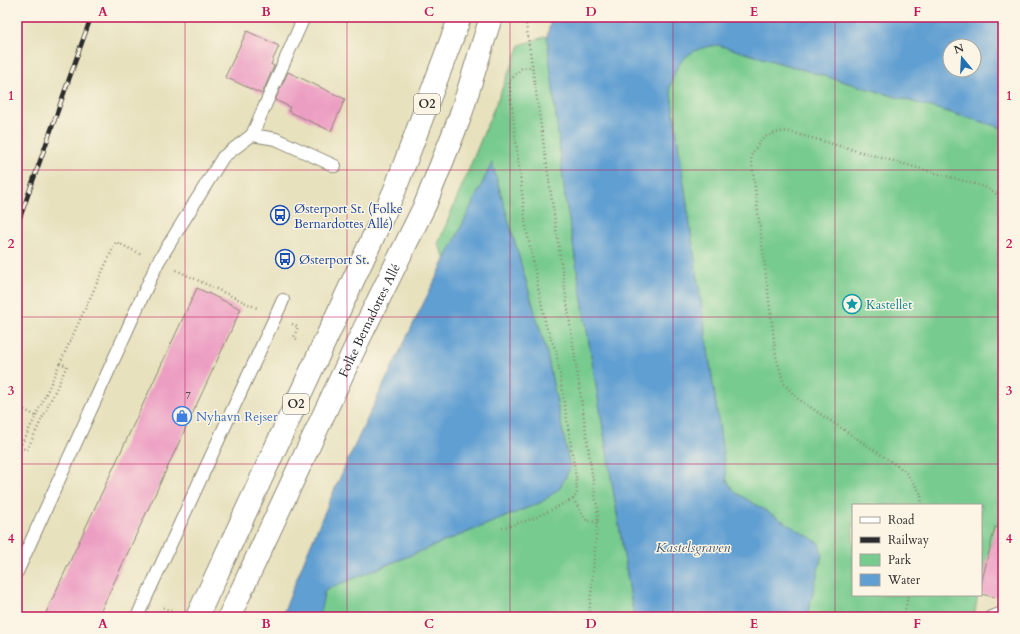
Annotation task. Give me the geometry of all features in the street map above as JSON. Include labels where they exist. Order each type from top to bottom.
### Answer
[{"type":"main road","name":"O2","points":[[197,617],[394,192],[460,17]]},
{"type":"main road","name":"Folke Bernadottes Allé","points":[[229,617],[360,337],[425,205],[460,117],[491,17]]},
{"type":"lane","points":[[17,572],[158,262],[223,156],[252,134],[304,17]]},
{"type":"lane","points":[[252,134],[276,139],[335,166]]},
{"type":"lane","points":[[137,617],[283,300]]},
{"type":"lane","points":[[991,617],[1003,613]]},
{"type":"path","points":[[529,17],[526,24],[598,514],[589,617]]},
{"type":"path","points":[[514,20],[526,24]]},
{"type":"path","points":[[502,528],[535,518],[573,499],[577,494],[575,469],[556,351],[546,326],[526,227],[509,81],[522,68],[533,67]]},
{"type":"path","points":[[922,504],[921,494],[905,471],[798,399],[784,384],[776,356],[751,156],[758,142],[770,133],[787,131],[985,187],[1003,198]]},
{"type":"path","points":[[298,327],[294,337],[298,340]]},
{"type":"path","points":[[25,436],[36,416],[60,363]]},
{"type":"path","points":[[17,406],[36,416]]},
{"type":"path","points":[[573,499],[587,521],[598,522]]},
{"type":"path","points":[[904,617],[908,596]]},
{"type":"green space","points":[[547,36],[565,196],[634,617],[318,617],[325,590],[542,502],[570,468],[547,354],[492,163],[446,260],[438,244],[520,45]]},
{"type":"green space","name":"Kastellet","points":[[718,45],[1003,128],[1003,533],[992,540],[982,581],[982,504],[852,504],[852,596],[978,596],[974,617],[807,617],[822,554],[735,492],[727,481],[670,87],[676,69],[681,62],[692,52]]},
{"type":"water","name":"Kastelsgraven","points":[[552,17],[1003,17],[1003,128],[718,45],[692,52],[681,62],[673,77],[670,87],[727,481],[735,492],[819,543],[822,554],[807,617],[634,617],[565,196],[547,36]]},
{"type":"water","points":[[492,163],[547,354],[570,468],[560,488],[542,502],[325,590],[319,617],[282,617],[329,501],[355,444]]},
{"type":"building","points":[[247,31],[279,46],[271,64],[274,66],[262,94],[225,77]]},
{"type":"building","points":[[288,72],[345,99],[331,131],[288,111],[290,107],[275,100]]},
{"type":"building","points":[[197,288],[241,309],[98,617],[44,617]]},
{"type":"building","points":[[995,527],[1003,527],[1003,599],[982,594],[982,581]]},
{"type":"railway","points":[[17,226],[91,17]]},
{"type":"place","name":"Østerport St. (Folke Bernardottes Allé)","points":[[280,215]]},
{"type":"place","name":"Østerport St.","points":[[285,259]]},
{"type":"place","name":"Kastellet","points":[[852,304]]},
{"type":"place","name":"Nyhavn Rejser","points":[[182,416]]}]
